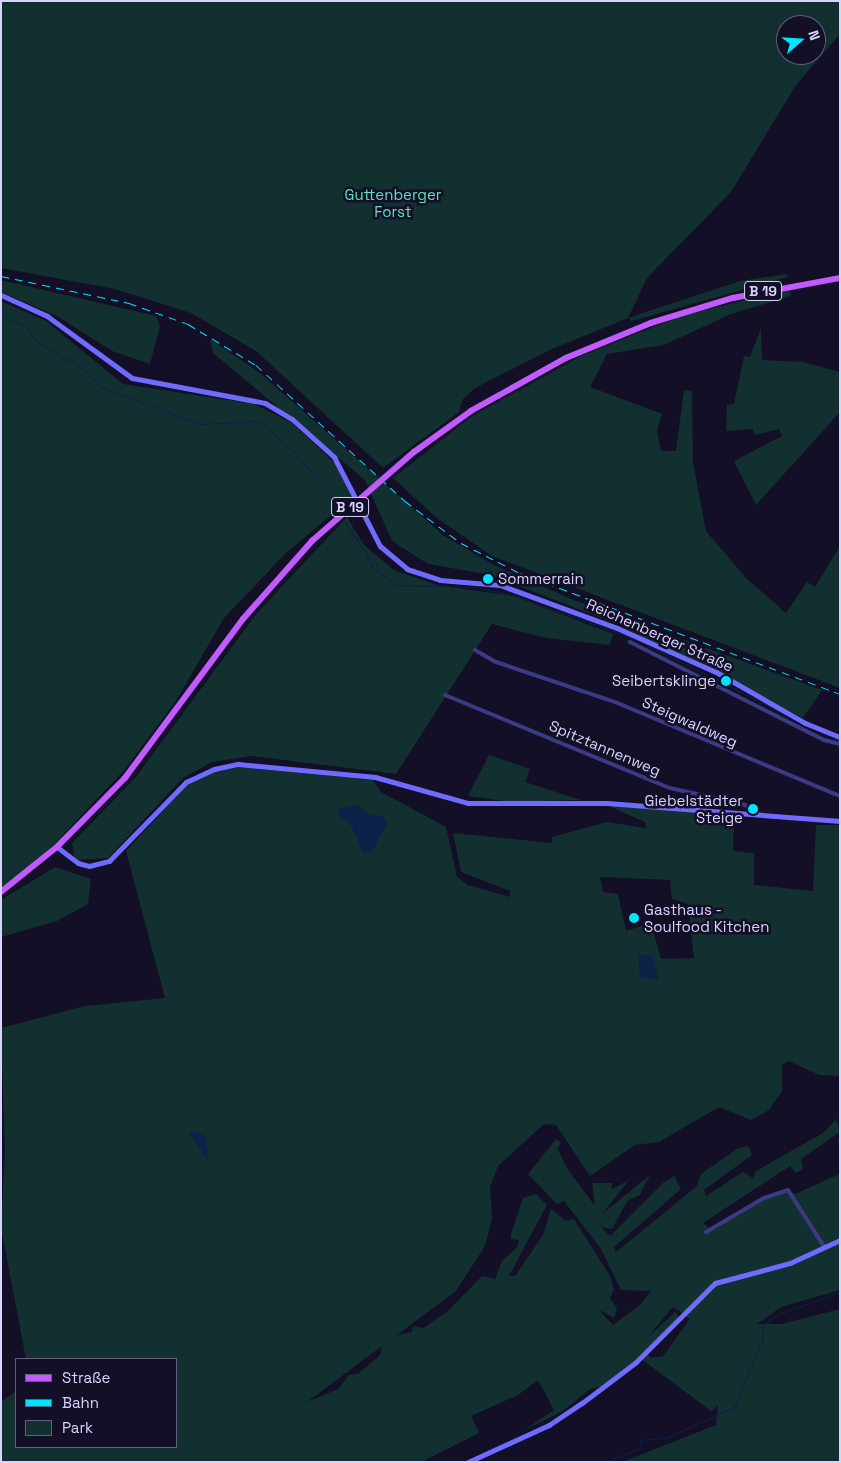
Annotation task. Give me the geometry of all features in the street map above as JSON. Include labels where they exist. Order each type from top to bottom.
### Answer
[{"type":"main road","name":"B 19","points":[[1,892],[57,847],[139,762],[243,619],[332,524],[414,452],[471,411],[566,358],[650,323],[733,298],[840,278]]},
{"type":"main road","name":"Reichenberger Straße","points":[[1,294],[47,316],[132,378],[265,403],[292,419],[334,458],[380,546],[407,569],[440,580],[500,585],[617,628],[805,723],[840,737]]},
{"type":"main road","points":[[57,847],[78,863],[90,866],[109,861],[186,782],[214,769],[238,764],[376,777],[468,803],[607,803],[840,821]]},
{"type":"main road","points":[[468,1462],[549,1425],[576,1407],[636,1362],[715,1283],[773,1268],[825,1248],[840,1240]]},
{"type":"street","name":"Reichenberger Straße","points":[[630,642],[733,686],[824,740],[840,744]]},
{"type":"street","name":"Steigwaldweg","points":[[475,650],[496,662],[615,702],[840,796]]},
{"type":"street","name":"Spitztannenweg","points":[[445,695],[670,788],[745,805],[759,814]]},
{"type":"street","points":[[706,1232],[764,1198],[788,1190],[825,1248]]},
{"type":"green space","name":"Guttenberger Forst","points":[[1,1],[840,1],[840,34],[826,50],[826,15],[776,15],[776,65],[813,65],[796,85],[731,192],[647,278],[628,318],[552,349],[475,388],[463,399],[459,412],[383,468],[256,351],[191,313],[115,289],[1,268]]},
{"type":"green space","points":[[787,274],[788,277],[632,321],[628,318],[740,281]]},
{"type":"green space","points":[[1,280],[156,316],[160,326],[150,364],[112,351],[57,316],[1,292]]},
{"type":"green space","points":[[790,290],[791,296],[731,314],[664,345],[607,354],[590,387],[662,414],[657,430],[661,451],[676,451],[684,390],[692,391],[693,462],[706,531],[746,578],[786,613],[807,582],[815,587],[840,546],[840,688],[492,556],[437,518],[393,478],[471,417],[581,356],[686,314]]},
{"type":"green space","points":[[1,301],[46,321],[123,384],[254,404],[292,423],[337,465],[353,497],[287,552],[224,618],[176,701],[126,768],[45,854],[1,888]]},
{"type":"green space","points":[[761,328],[762,360],[803,362],[840,372],[840,412],[756,505],[734,461],[782,436],[779,429],[755,435],[753,429],[726,431],[727,405],[734,404],[744,356],[750,357]]},
{"type":"green space","points":[[210,339],[260,373],[444,536],[496,566],[574,600],[822,690],[803,718],[614,623],[491,575],[428,564],[392,541],[365,480],[213,353]]},
{"type":"green space","points":[[347,517],[364,545],[394,570],[437,585],[513,596],[613,634],[610,645],[546,638],[492,624],[396,774],[251,756],[212,762],[183,778],[108,858],[75,860],[72,843],[135,778],[257,613]]},
{"type":"green space","points":[[489,755],[530,769],[525,782],[581,800],[511,802],[468,796]]},
{"type":"green space","points":[[239,767],[373,780],[381,792],[446,827],[457,877],[468,885],[510,897],[510,891],[461,872],[453,833],[552,843],[552,837],[607,822],[646,828],[645,822],[609,806],[734,814],[733,851],[754,853],[754,885],[813,891],[816,825],[840,825],[840,1076],[819,1075],[789,1061],[782,1065],[782,1091],[769,1110],[751,1120],[719,1107],[659,1142],[635,1145],[590,1176],[556,1125],[544,1124],[498,1166],[490,1187],[492,1219],[485,1246],[456,1291],[397,1335],[412,1332],[413,1326],[423,1328],[447,1312],[482,1276],[495,1279],[502,1261],[518,1246],[519,1240],[511,1239],[511,1234],[523,1198],[536,1194],[547,1205],[509,1276],[515,1276],[543,1235],[551,1209],[566,1221],[574,1219],[610,1276],[614,1289],[610,1298],[617,1309],[614,1318],[599,1310],[613,1325],[641,1304],[651,1291],[621,1290],[601,1249],[564,1201],[557,1204],[528,1174],[556,1139],[561,1142],[558,1149],[566,1167],[595,1206],[592,1183],[612,1183],[612,1189],[629,1180],[602,1214],[650,1175],[640,1195],[628,1200],[612,1229],[601,1227],[610,1236],[664,1182],[674,1176],[681,1189],[614,1247],[616,1252],[697,1186],[701,1174],[738,1148],[748,1146],[752,1155],[704,1190],[706,1196],[743,1172],[753,1178],[756,1171],[823,1133],[836,1119],[840,1132],[801,1159],[803,1169],[796,1173],[790,1166],[703,1223],[712,1230],[749,1206],[788,1190],[795,1194],[840,1174],[840,1290],[781,1307],[757,1324],[782,1324],[840,1309],[840,1462],[622,1462],[716,1425],[718,1406],[711,1411],[640,1358],[604,1386],[590,1389],[563,1411],[523,1431],[554,1410],[538,1380],[518,1395],[471,1416],[479,1433],[421,1462],[1,1462],[1,1402],[15,1392],[15,1448],[178,1448],[178,1358],[26,1358],[1,1228],[5,1152],[1,1028],[85,1006],[165,998],[126,851],[187,785],[215,771]],"holes":[[[600,877],[670,880],[672,899],[688,904],[694,958],[661,959],[651,923],[626,931],[618,894],[603,892]],[[673,1307],[690,1319],[663,1356],[651,1358],[647,1353],[678,1319],[676,1311],[648,1337]],[[382,1346],[380,1355],[358,1374],[349,1375],[338,1389],[307,1402]]]},
{"type":"green space","points":[[55,867],[91,879],[88,904],[57,921],[1,937],[1,900]]},
{"type":"water","points":[[356,805],[368,814],[383,816],[387,824],[371,853],[363,853],[352,827],[337,813],[340,808]]},
{"type":"water","points":[[638,954],[653,957],[659,980],[640,977]]},
{"type":"water","points":[[195,1131],[206,1137],[208,1160],[189,1133]]},
{"type":"waterway","points":[[1,315],[26,327],[37,342],[84,369],[100,387],[200,424],[259,421],[297,455],[335,501],[340,515]]},
{"type":"waterway","points":[[352,528],[355,507]]},
{"type":"waterway","points":[[342,518],[364,549]]},
{"type":"waterway","points":[[366,553],[371,566],[396,585],[473,587],[513,595],[635,639],[840,741]]},
{"type":"waterway","points":[[605,1462],[640,1448],[641,1440],[668,1437],[734,1407],[763,1338],[762,1326],[779,1314],[840,1292]]},
{"type":"railway","points":[[1,276],[129,303],[188,324],[256,365],[405,501],[461,543],[520,573],[840,694]]},
{"type":"place","name":"Sommerrain","points":[[488,579]]},
{"type":"place","name":"Seibertsklinge","points":[[726,681]]},
{"type":"place","name":"Giebelstädter Steige","points":[[753,809]]},
{"type":"place","name":"Gasthaus - Soulfood Kitchen","points":[[634,918]]}]
